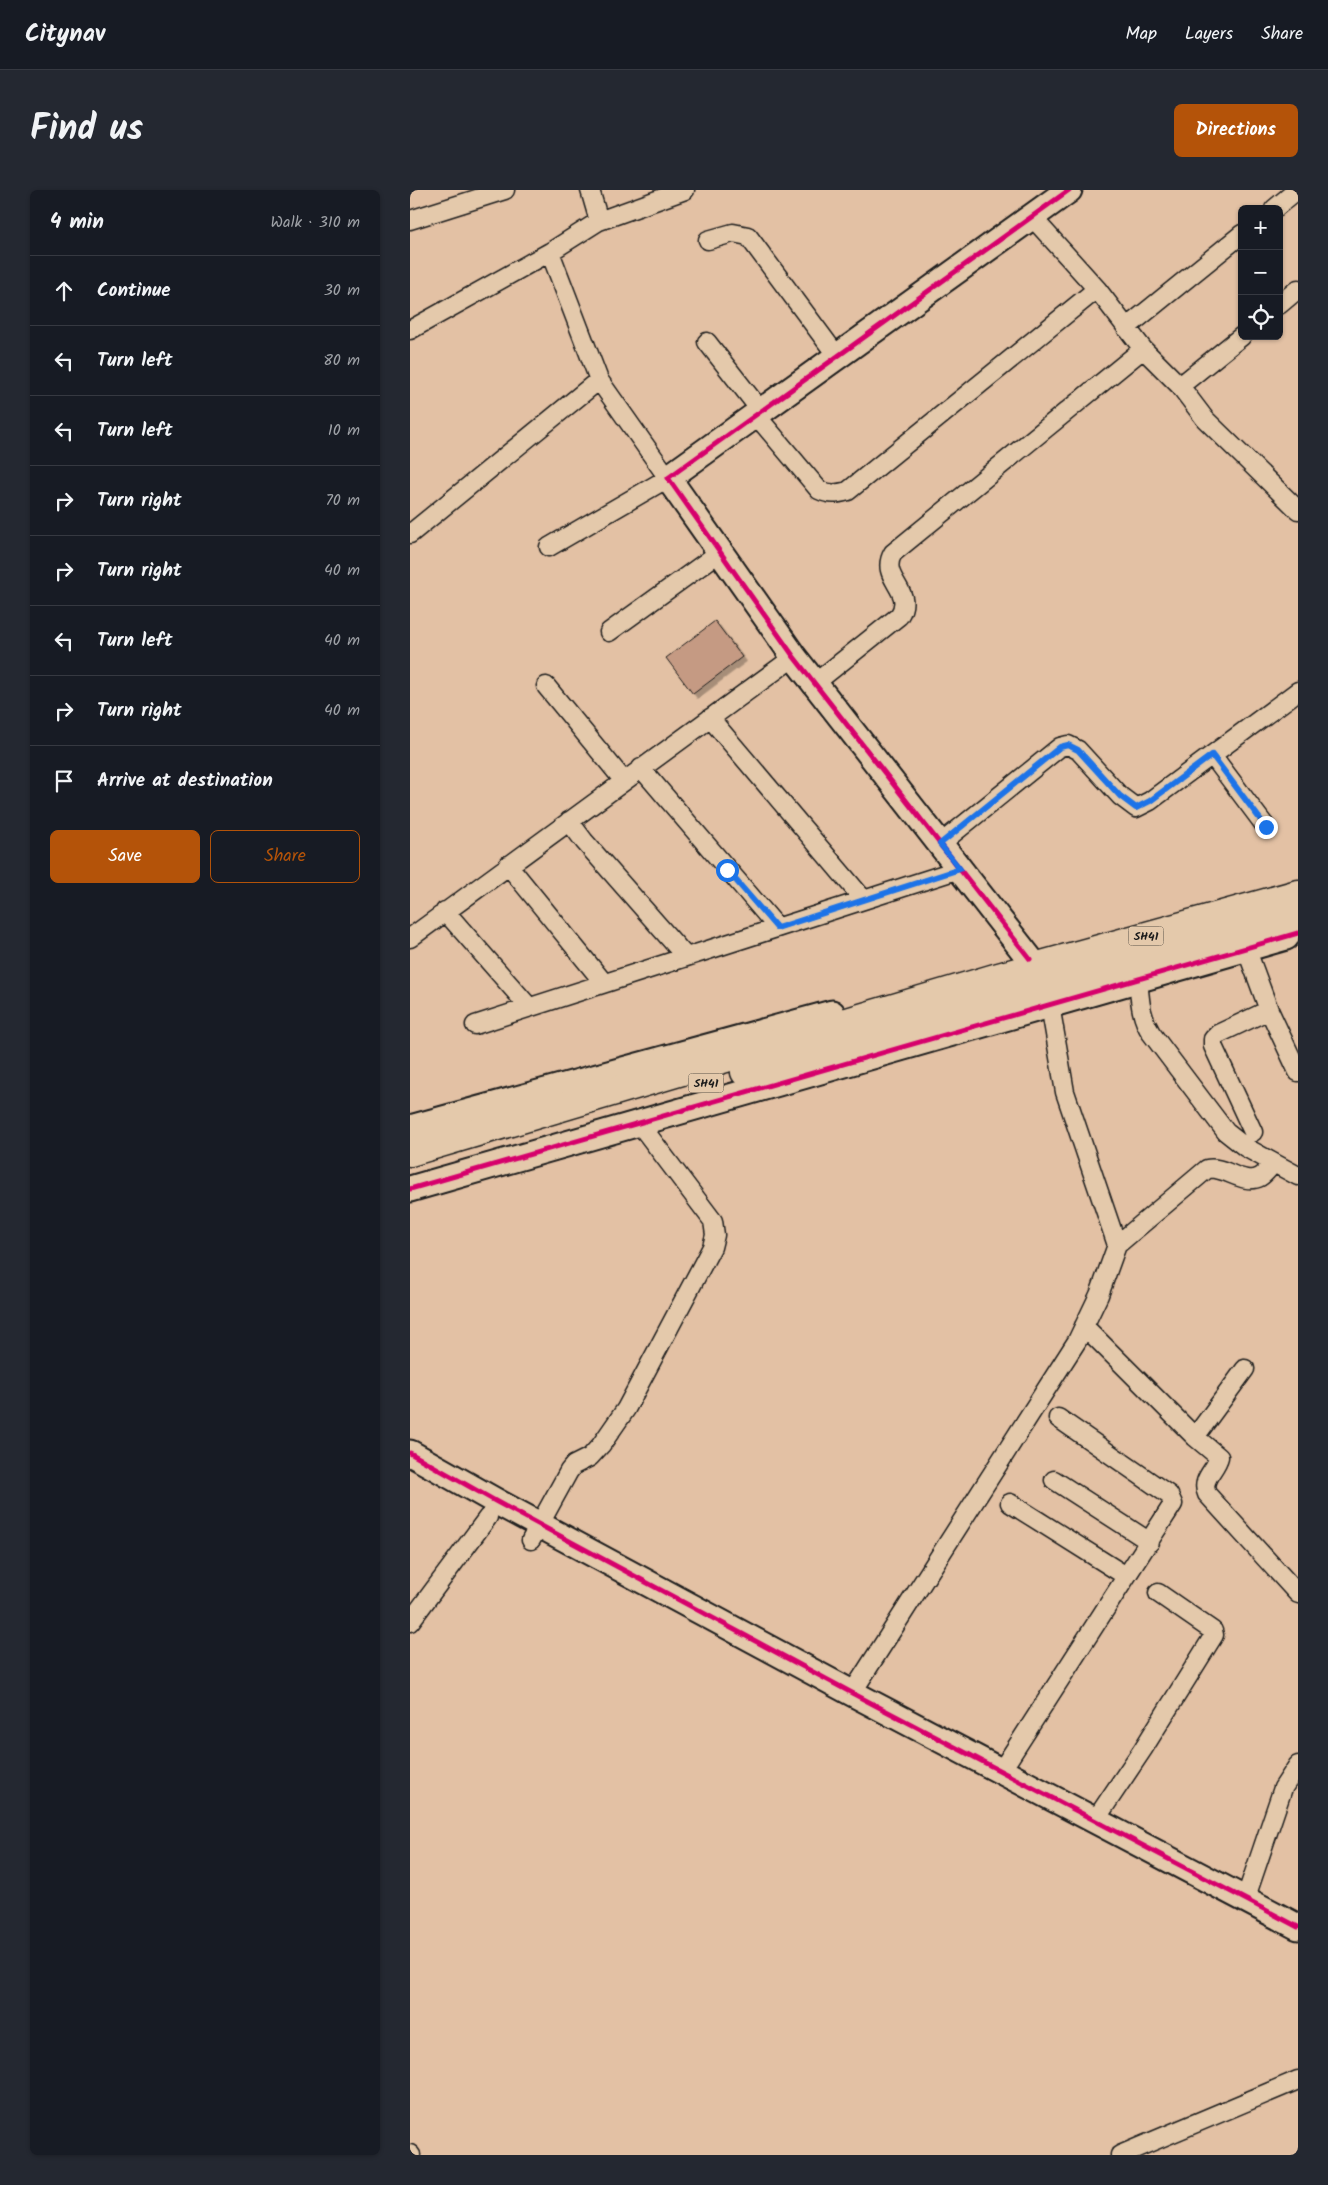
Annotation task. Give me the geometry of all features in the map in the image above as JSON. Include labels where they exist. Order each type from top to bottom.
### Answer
[{"type":"main road","name":"SH41","points":[[410,1169],[1298,894]]},
{"type":"main road","name":"SH41","points":[[410,1152],[998,988],[1298,920]]},
{"type":"street","points":[[410,220],[462,196],[505,190]]},
{"type":"street","points":[[590,190],[599,221]]},
{"type":"street","points":[[410,330],[550,252],[599,221],[686,190]]},
{"type":"street","points":[[549,547],[668,478],[1069,190]]},
{"type":"street","points":[[1279,205],[1297,190]]},
{"type":"street","points":[[1032,216],[1097,289],[1143,348],[1180,386],[1205,419],[1298,510]]},
{"type":"street","points":[[708,240],[733,233],[748,236],[838,356]]},
{"type":"street","points":[[1126,328],[1238,237]]},
{"type":"street","points":[[550,252],[598,380],[794,657],[1030,959]]},
{"type":"street","points":[[707,342],[819,490],[828,494],[834,494],[848,491],[1097,289]]},
{"type":"street","points":[[1283,302],[1298,289]]},
{"type":"street","points":[[1180,386],[1238,339]]},
{"type":"street","points":[[814,683],[899,616],[904,609],[905,600],[888,568],[888,561],[893,553],[1143,348]]},
{"type":"street","points":[[410,534],[598,380]]},
{"type":"street","points":[[609,632],[720,552]]},
{"type":"street","points":[[410,938],[508,864],[794,657]]},
{"type":"street","points":[[546,686],[624,781]]},
{"type":"street","points":[[940,844],[1060,747],[1068,745],[1078,750],[1120,796],[1136,808],[1150,801],[1298,691]]},
{"type":"street","points":[[710,718],[864,900]]},
{"type":"street","points":[[1212,755],[1266,827]]},
{"type":"street","points":[[641,768],[777,928]]},
{"type":"street","points":[[569,821],[584,841],[686,957]]},
{"type":"street","points":[[508,864],[604,983]]},
{"type":"street","points":[[475,1025],[960,869]]},
{"type":"street","points":[[410,1128],[1030,959],[1298,883]]},
{"type":"street","points":[[445,911],[529,1007]]},
{"type":"street","points":[[410,1189],[1298,933]]},
{"type":"street","points":[[1246,948],[1270,1010],[1298,1072]]},
{"type":"street","points":[[1138,979],[1144,1022],[1226,1132],[1245,1147],[1298,1176]]},
{"type":"street","points":[[1050,1005],[1065,1092],[1117,1245]]},
{"type":"street","points":[[1254,1132],[1213,1046],[1213,1039],[1218,1034],[1270,1010]]},
{"type":"street","points":[[535,1532],[569,1471],[574,1465],[590,1458],[601,1446],[626,1409],[715,1235],[713,1221],[677,1176],[639,1123]]},
{"type":"street","points":[[852,1693],[1072,1349],[1099,1295],[1117,1245],[1207,1169],[1214,1167],[1247,1179],[1254,1179],[1261,1176],[1274,1164]]},
{"type":"street","points":[[1084,1326],[1195,1438],[1219,1457],[1218,1462],[1205,1482],[1204,1488],[1207,1494],[1298,1594]]},
{"type":"street","points":[[1195,1438],[1245,1369]]},
{"type":"street","points":[[1002,1771],[1126,1576],[1169,1514],[1173,1501],[1169,1495],[1058,1418]]},
{"type":"street","points":[[410,1453],[535,1532],[1298,1944]]},
{"type":"street","points":[[410,1472],[488,1517],[535,1532],[852,1693],[1298,1927]]},
{"type":"street","points":[[1054,1480],[1150,1542]]},
{"type":"street","points":[[1010,1503],[1126,1576]]},
{"type":"street","points":[[410,1622],[488,1517]]},
{"type":"street","points":[[1096,1820],[1214,1635],[1212,1631],[1158,1593]]},
{"type":"street","points":[[1245,1900],[1284,1788],[1298,1765]]},
{"type":"street","points":[[1120,2155],[1298,2080]]},
{"type":"building","points":[[715,621],[742,657],[693,694],[666,658]]},
{"type":"cycle path","points":[[1030,959],[794,657],[668,478],[1069,190]]},
{"type":"cycle path","points":[[410,1189],[1298,933]]},
{"type":"cycle path","points":[[410,1453],[497,1502],[852,1693],[1298,1927]]},
{"type":"route","points":[[727,870],[777,928],[960,869],[940,844],[1060,747],[1068,745],[1078,750],[1120,796],[1136,808],[1150,801],[1212,755],[1266,827]]}]
